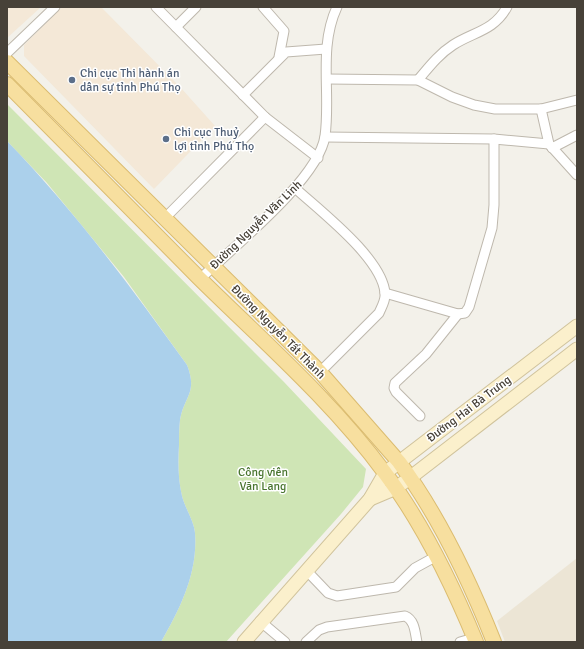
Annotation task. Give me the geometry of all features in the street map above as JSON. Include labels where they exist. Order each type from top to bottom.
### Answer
[{"type":"main road","name":"Đường Nguyễn Tất Thành","points":[[7,62],[212,267],[320,372],[399,462],[411,477],[439,524],[460,566],[494,642]]},
{"type":"main road","name":"Đường Nguyễn Tất Thành","points":[[7,84],[200,279],[308,385],[386,473],[435,557],[475,640]]},
{"type":"street","points":[[7,53],[55,7]]},
{"type":"street","points":[[156,7],[265,117],[318,158]]},
{"type":"street","points":[[176,27],[196,7]]},
{"type":"street","points":[[263,7],[284,31],[278,57]]},
{"type":"street","name":"Đường Nguyễn Văn Linh","points":[[200,279],[295,188],[318,158],[325,137],[327,79],[326,49],[328,31],[337,7]]},
{"type":"street","points":[[418,80],[436,59],[453,45],[492,26],[507,7]]},
{"type":"street","points":[[243,95],[278,57],[286,52],[294,50],[326,49]]},
{"type":"street","points":[[327,79],[418,80],[452,97],[474,105],[495,109],[541,109],[577,100]]},
{"type":"street","points":[[541,109],[550,146],[577,175]]},
{"type":"street","points":[[164,219],[265,117]]},
{"type":"street","points":[[325,137],[494,138],[550,146],[577,136]]},
{"type":"street","points":[[386,293],[458,314],[465,313],[469,307],[476,279],[486,255],[492,228],[494,205],[494,138]]},
{"type":"street","points":[[295,188],[368,257],[379,274],[386,293],[379,313],[320,372]]},
{"type":"street","points":[[420,416],[396,392],[394,388],[395,383],[426,354],[458,314]]},
{"type":"street","name":"Đường Hai Bà Trưng","points":[[244,642],[260,621],[370,499],[386,473],[577,326]]},
{"type":"street","name":"Đường Hai Bà Trưng","points":[[370,499],[396,488],[577,349]]},
{"type":"street","points":[[306,570],[328,593],[337,596],[396,587],[415,568],[435,557]]},
{"type":"street","points":[[306,642],[319,630],[327,627],[405,616],[410,618],[413,623],[417,642]]},
{"type":"street","points":[[260,621],[285,642]]},
{"type":"street","points":[[460,642],[475,640]]},
{"type":"shaded area","points":[[7,7],[41,7],[7,38]]},
{"type":"shaded area","points":[[62,7],[101,7],[181,88],[215,126],[154,189],[24,56],[24,45]]},
{"type":"shaded area","points":[[577,558],[577,642],[505,642],[497,621]]},
{"type":"green space","name":"Công viên Văn Lang","points":[[7,104],[284,382],[366,469],[363,487],[341,514],[226,642],[161,642],[181,604],[191,576],[194,562],[195,533],[182,496],[178,458],[180,420],[191,388],[190,374],[187,365],[124,277],[47,183],[7,141]]},
{"type":"water","points":[[7,141],[56,194],[101,250],[187,365],[190,374],[191,388],[180,420],[178,464],[182,496],[195,533],[194,562],[191,576],[181,604],[161,642],[7,642]]},
{"type":"place","name":"Chi cục Thi hành án dân sự tỉnh Phú Thọ","points":[[72,80]]},
{"type":"place","name":"Chi cục Thuỷ lợi tỉnh Phú Thọ","points":[[166,139]]}]
